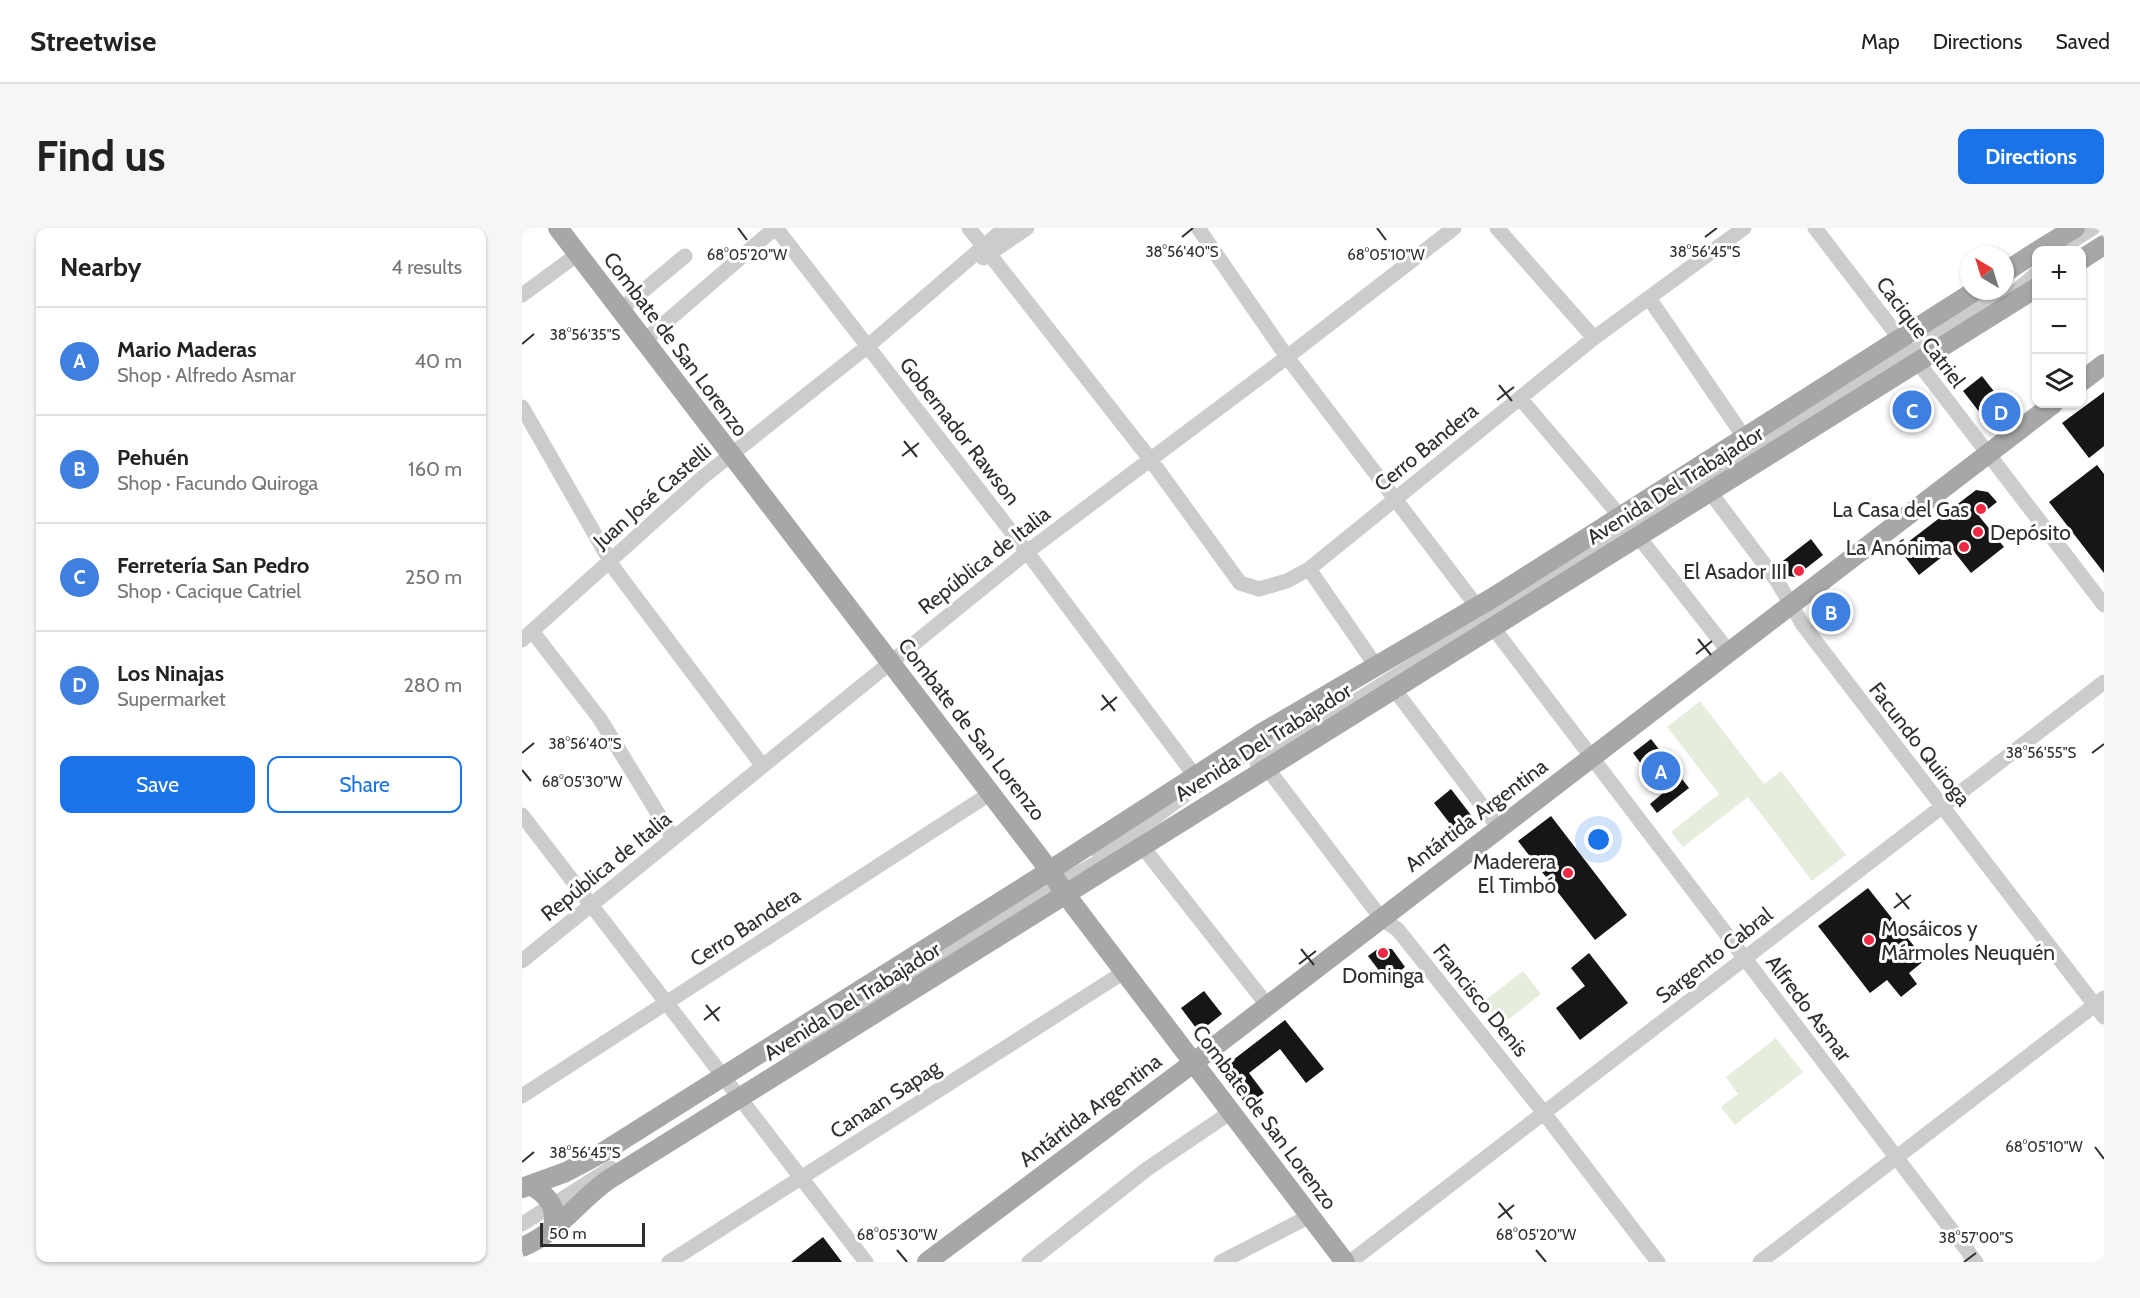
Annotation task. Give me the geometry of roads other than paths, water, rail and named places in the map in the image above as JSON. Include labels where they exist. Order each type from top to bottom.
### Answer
[{"type":"main road","name":"Combate de San Lorenzo","points":[[558,228],[1347,1262]]},
{"type":"main road","points":[[2046,246],[2075,228]]},
{"type":"main road","points":[[2086,256],[2104,243]]},
{"type":"main road","points":[[2014,266],[2032,255]]},
{"type":"main road","name":"Avenida Del Trabajador","points":[[525,1184],[566,1173],[731,1087],[1057,882],[1142,846],[1394,688],[1485,616],[1620,516],[1744,437],[1908,350],[2032,290]]},
{"type":"main road","name":"Avenida Del Trabajador","points":[[522,1246],[552,1230],[591,1193],[731,1087],[1057,882],[1196,776],[1262,733],[1376,666],[1485,616],[1638,536],[1710,492],[1908,350],[1966,300]]},
{"type":"main road","points":[[2086,378],[2104,364]]},
{"type":"main road","name":"Antártida Argentina","points":[[927,1262],[1268,1006],[2048,408]]},
{"type":"main road","points":[[525,1184],[549,1201],[555,1219],[552,1230]]},
{"type":"street","points":[[644,341],[776,228]]},
{"type":"street","name":"Gobernador Rawson","points":[[776,228],[1027,552],[1196,776]]},
{"type":"street","points":[[969,228],[1150,459]]},
{"type":"street","name":"Juan José Castelli","points":[[987,250],[1005,228]]},
{"type":"street","name":"Juan José Castelli","points":[[527,636],[703,477],[987,250],[1027,228]]},
{"type":"street","name":"Alfredo Asmar","points":[[1198,228],[1287,357],[1976,1262]]},
{"type":"street","name":"República de Italia","points":[[522,961],[1027,552],[1287,357],[1454,228]]},
{"type":"street","points":[[1497,228],[1594,338]]},
{"type":"street","name":"Cerro Bandera","points":[[1150,459],[1240,584],[1259,589],[1287,581],[1309,569],[1594,338],[1744,228]]},
{"type":"street","name":"Cacique Catriel","points":[[1815,228],[2104,605]]},
{"type":"street","points":[[2064,246],[2093,228]]},
{"type":"street","points":[[2078,246],[2104,232]]},
{"type":"street","points":[[2083,246],[2104,232]]},
{"type":"street","points":[[2086,252],[2104,243]]},
{"type":"street","points":[[522,295],[578,254]]},
{"type":"street","points":[[620,310],[685,256]]},
{"type":"street","points":[[2014,282],[2032,269]]},
{"type":"street","points":[[1908,350],[1931,345],[2004,300],[2032,278]]},
{"type":"street","points":[[1649,298],[1744,437]]},
{"type":"street","points":[[1969,300],[1915,334],[1915,337],[1918,339],[1978,300]]},
{"type":"street","points":[[1057,882],[1154,818],[1218,772],[1339,697],[1485,616],[1988,300]]},
{"type":"street","points":[[1520,398],[1620,516]]},
{"type":"street","points":[[522,407],[610,561],[762,765]]},
{"type":"street","name":"Facundo Quiroga","points":[[1710,492],[1777,581],[1790,605],[1942,806],[2101,1007]]},
{"type":"street","points":[[1638,536],[1729,652]]},
{"type":"street","points":[[1309,569],[1376,666]]},
{"type":"street","points":[[527,636],[600,719],[673,838]]},
{"type":"street","name":"Sargento Cabral","points":[[1347,1262],[2104,682]]},
{"type":"street","points":[[1394,688],[1499,828]]},
{"type":"street","name":"Francisco Denis","points":[[1267,768],[1381,918],[1398,930],[1544,1113],[1658,1262]]},
{"type":"street","name":"Cerro Bandera","points":[[522,1096],[991,793]]},
{"type":"street","points":[[1156,805],[1160,809],[1148,818],[1075,864],[1068,868],[1066,866],[1066,863],[1156,805]]},
{"type":"street","points":[[522,817],[866,1262]]},
{"type":"street","points":[[1142,846],[1268,1006]]},
{"type":"street","points":[[1048,895],[1052,896],[1051,900],[966,953],[963,948],[1048,895]]},
{"type":"street","name":"Canaan Sapag","points":[[669,1262],[1124,972]]},
{"type":"street","points":[[1760,1262],[1896,1157],[2101,1007]]},
{"type":"street","points":[[522,1215],[549,1201],[731,1087]]},
{"type":"street","points":[[1029,1262],[1159,1160],[1231,1112]]},
{"type":"street","points":[[522,1224],[549,1201]]},
{"type":"street","points":[[1221,1262],[1310,1216]]},
{"type":"place","name":"Ferretería San Pedro","points":[[1912,410]]},
{"type":"place","name":"Los Ninajas","points":[[2001,412]]},
{"type":"place","name":"La Casa del Gas","points":[[1981,509]]},
{"type":"place","name":"Depósito","points":[[1978,532]]},
{"type":"place","name":"La Anónima","points":[[1964,547]]},
{"type":"place","name":"El Asador III","points":[[1799,571]]},
{"type":"place","name":"Pehuén","points":[[1831,612]]},
{"type":"place","name":"Mario Maderas","points":[[1661,771]]},
{"type":"place","name":"Maderera El Timbó","points":[[1568,873]]},
{"type":"place","name":"Mosáicos y Mármoles Neuquén","points":[[1869,940]]},
{"type":"place","name":"Dominga","points":[[1383,953]]}]
